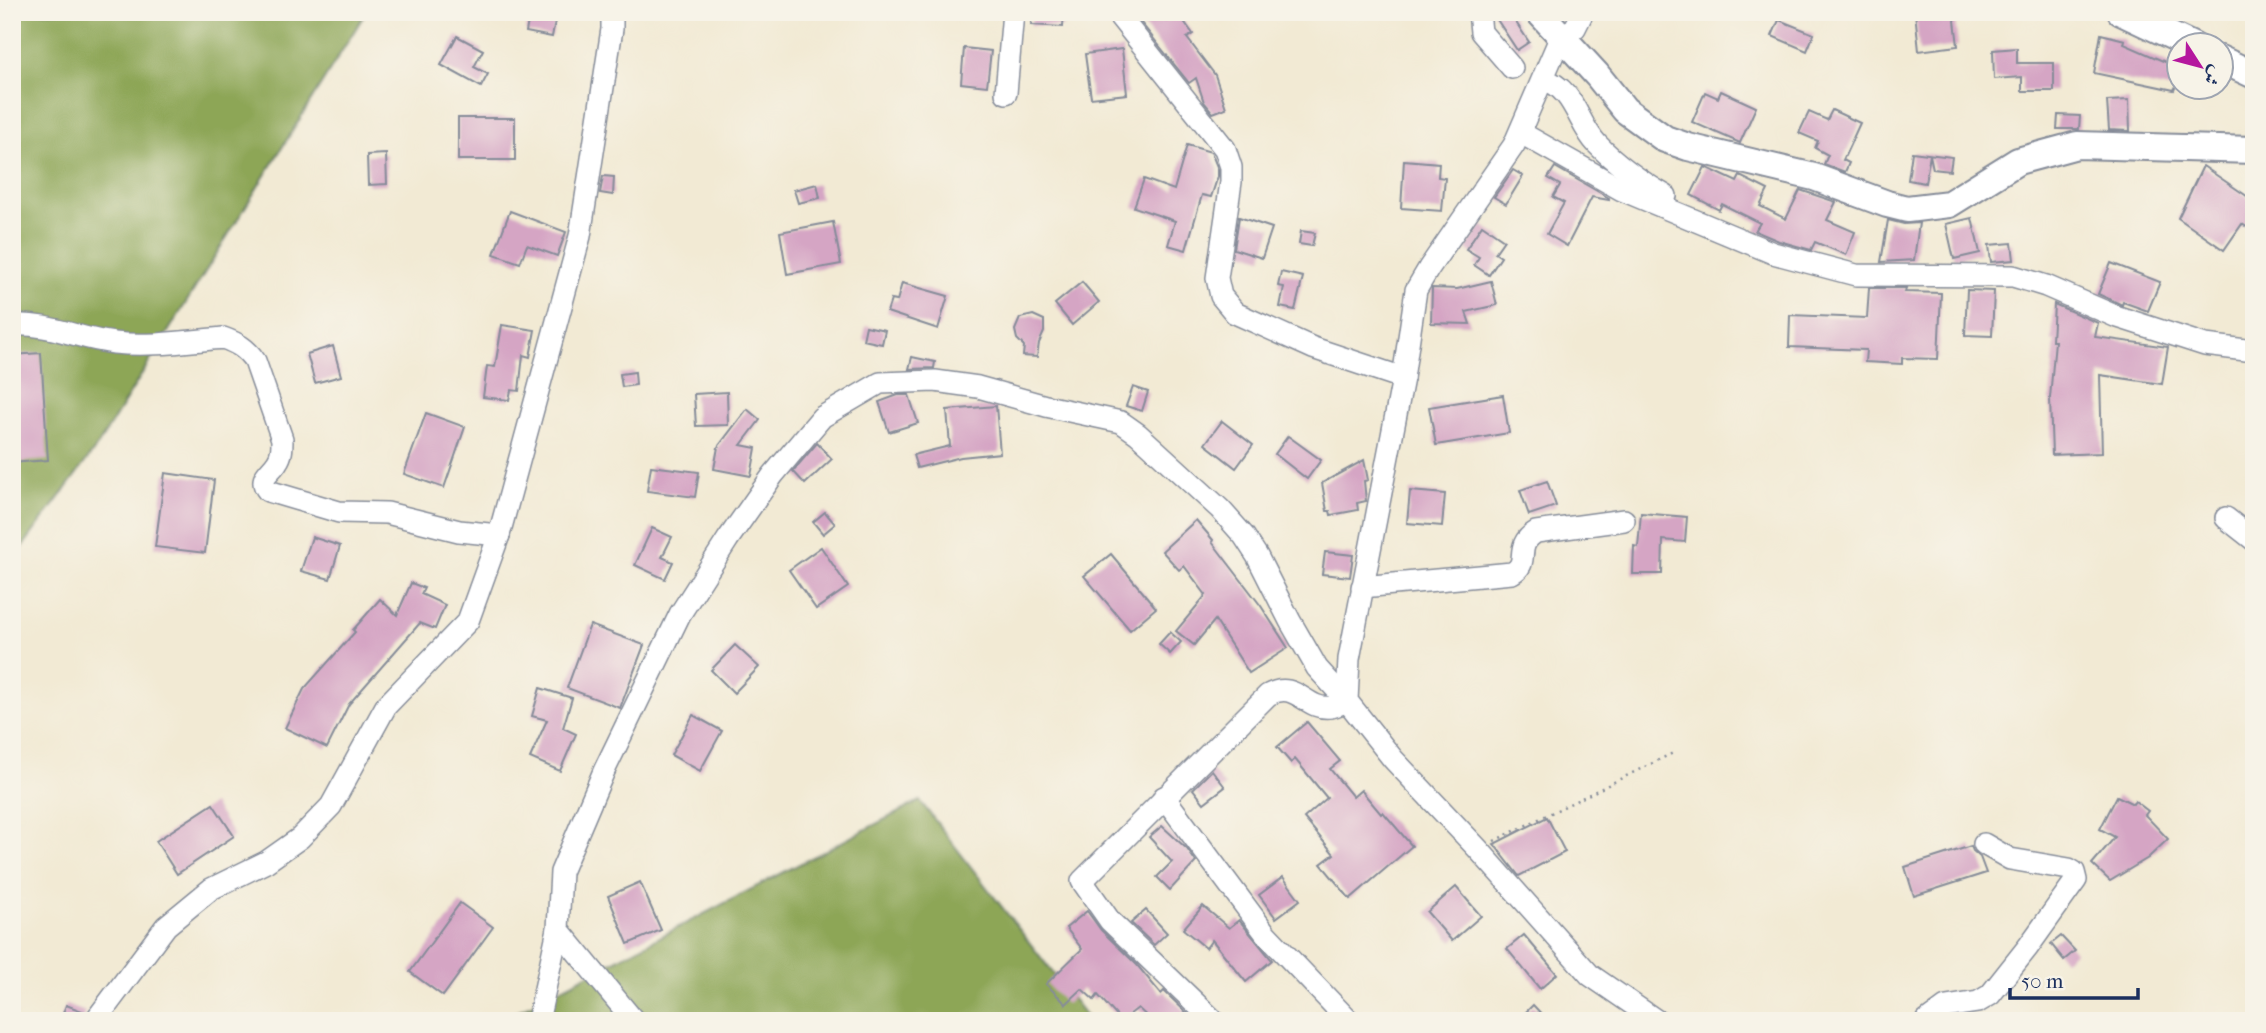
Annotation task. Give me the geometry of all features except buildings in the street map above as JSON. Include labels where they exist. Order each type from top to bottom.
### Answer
[{"type":"main road","points":[[1539,12],[1626,110],[1665,139],[1814,177],[1907,209],[1949,204],[2018,161],[2077,145],[2254,150]]},
{"type":"main road","points":[[2120,12],[2164,32]]},
{"type":"main road","points":[[2234,65],[2254,75]]},
{"type":"street","points":[[95,1021],[166,926],[211,889],[265,862],[300,838],[331,806],[386,706],[468,621],[499,535],[580,236],[612,29],[612,12]]},
{"type":"street","points":[[1006,93],[1013,12]]},
{"type":"street","points":[[1116,12],[1225,149],[1231,167],[1231,182],[1217,278],[1221,296],[1235,313],[1313,348],[1404,378]]},
{"type":"street","points":[[1479,12],[1481,32],[1512,68]]},
{"type":"street","points":[[1347,701],[1349,659],[1404,378],[1416,290],[1521,133],[1561,36],[1576,28],[1583,12]]},
{"type":"street","points":[[1543,79],[1550,81],[1571,101],[1587,131],[1614,161],[1637,179],[1682,205],[1692,217]]},
{"type":"street","points":[[1521,133],[1622,190],[1773,253],[1856,275],[2013,275],[2046,286],[2115,316],[2205,345],[2254,351]]},
{"type":"street","points":[[12,325],[53,327],[87,339],[113,343],[223,338],[235,342],[248,351],[254,361],[282,439],[282,451],[277,463],[263,481],[268,491],[339,512],[387,513],[459,531],[499,535]]},
{"type":"street","points":[[538,1021],[558,929],[561,872],[604,771],[680,614],[727,539],[822,416],[880,383],[935,382],[978,387],[1046,406],[1121,422],[1138,434],[1220,509],[1244,536],[1317,668],[1393,759],[1478,849],[1590,975],[1657,1021]]},
{"type":"street","points":[[2227,518],[2254,540]]},
{"type":"street","points":[[1362,587],[1512,573],[1522,563],[1525,541],[1536,532],[1624,520]]},
{"type":"street","points":[[1214,1021],[1110,921],[1082,881],[1268,695],[1279,689],[1296,694],[1315,705],[1331,707],[1347,701]]},
{"type":"street","points":[[1164,797],[1266,934],[1349,1021]]},
{"type":"street","points":[[1927,1021],[1947,1007],[1978,1002],[1990,996],[2076,880],[2074,872],[2069,869],[2010,859],[1984,844]]},
{"type":"street","points":[[558,929],[634,1021]]},
{"type":"path","points":[[1478,849],[1673,753]]},
{"type":"green space","points":[[12,12],[366,12],[98,445],[12,561]]},
{"type":"green space","points":[[920,801],[1090,1021],[499,1021]]}]
